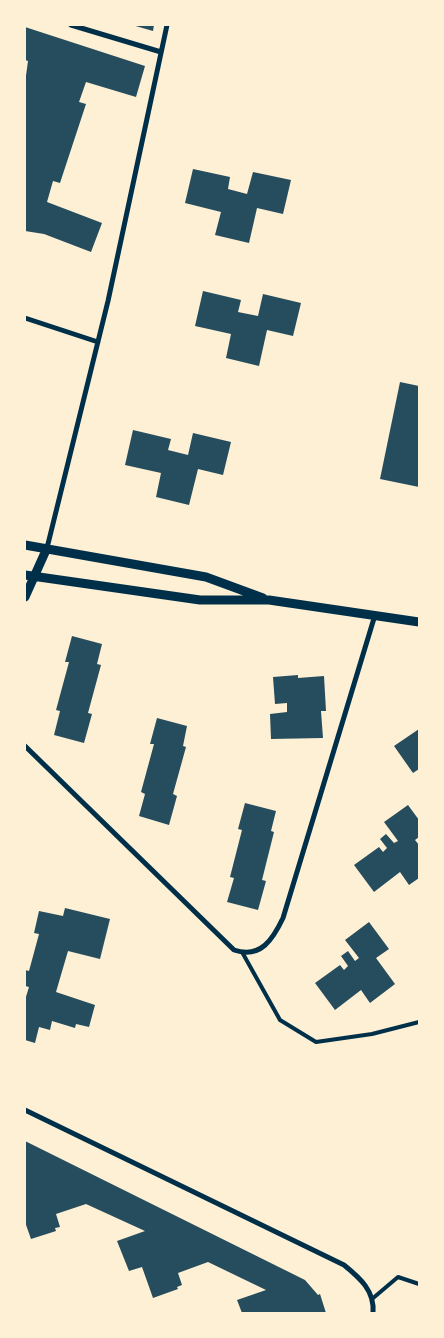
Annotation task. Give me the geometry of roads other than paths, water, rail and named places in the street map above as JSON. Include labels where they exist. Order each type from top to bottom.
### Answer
[{"type":"street","points":[[71,25],[161,52]]},
{"type":"street","points":[[25,597],[29,576],[47,548],[98,342],[167,25]]},
{"type":"street","points":[[25,318],[98,342]]},
{"type":"street","points":[[25,545],[206,577],[269,600]]},
{"type":"street","points":[[29,576],[200,600],[269,600],[419,622]]},
{"type":"street","points":[[25,746],[234,950],[242,952],[262,949],[273,938],[283,918],[375,616]]},
{"type":"street","points":[[25,1110],[344,1265],[361,1278],[370,1291],[373,1313]]},
{"type":"lane","points":[[242,952],[280,1020],[316,1042],[372,1034],[419,1022]]},
{"type":"lane","points":[[372,1299],[398,1277],[419,1284]]}]
